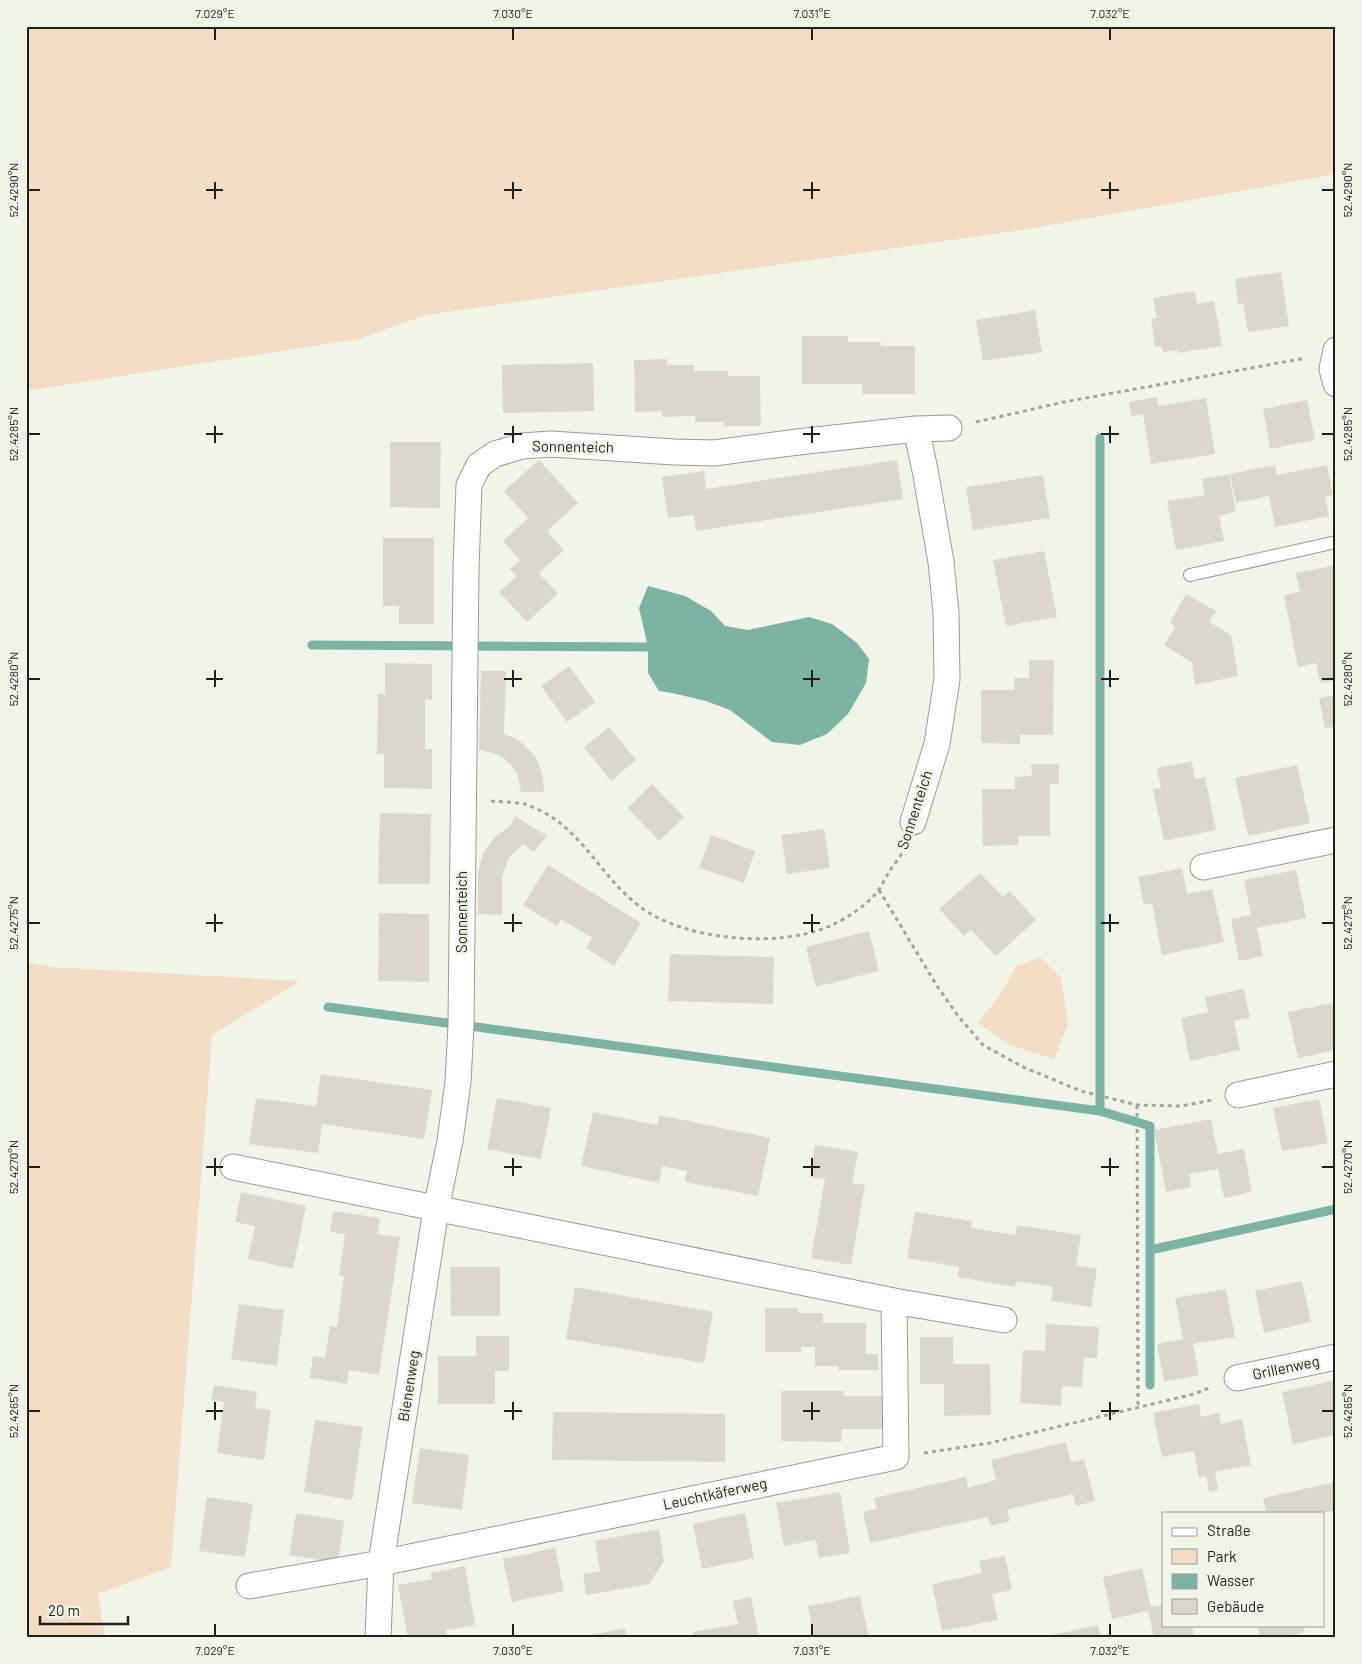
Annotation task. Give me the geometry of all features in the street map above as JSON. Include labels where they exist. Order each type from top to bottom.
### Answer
[{"type":"street","points":[[1335,351],[1332,368],[1336,384]]},
{"type":"street","name":"Sonnenteich","points":[[461,1025],[466,568],[469,485],[479,465],[495,454],[522,446],[551,444],[714,453],[916,429],[949,428]]},
{"type":"street","name":"Sonnenteich","points":[[913,822],[937,744],[947,679],[946,613],[940,562],[927,478],[916,429]]},
{"type":"street","points":[[1203,867],[1336,840]]},
{"type":"street","name":"Bienenweg","points":[[378,1638],[381,1563],[436,1209],[450,1141],[458,1082],[461,1025]]},
{"type":"street","points":[[1238,1095],[1336,1074]]},
{"type":"street","points":[[233,1167],[894,1301],[1004,1320]]},
{"type":"street","points":[[894,1301],[896,1457]]},
{"type":"street","name":"Grillenweg","points":[[1237,1378],[1336,1357]]},
{"type":"street","name":"Leuchtkäferweg","points":[[381,1563],[896,1457]]},
{"type":"street","points":[[249,1586],[381,1563]]},
{"type":"lane","points":[[1190,575],[1336,542]]},
{"type":"path","points":[[949,428],[1064,402],[1335,351]]},
{"type":"path","name":"Sonnenteich","points":[[463,798],[526,804],[552,816],[591,852],[614,882],[639,907],[665,921],[692,932],[725,938],[801,936],[832,926],[847,917],[879,890],[904,850],[913,822]]},
{"type":"path","points":[[879,890],[937,986],[958,1016],[983,1045],[1023,1067],[1073,1088],[1137,1106],[1180,1106],[1238,1095]]},
{"type":"path","points":[[1137,1106],[1138,1407]]},
{"type":"path","points":[[896,1457],[990,1443],[1194,1394],[1237,1378]]},
{"type":"green space","points":[[26,26],[1336,26],[1336,174],[1029,229],[426,315],[359,339],[26,391]]},
{"type":"green space","points":[[1040,957],[1061,978],[1068,1024],[1054,1059],[1010,1045],[978,1023],[999,996],[1016,967]]},
{"type":"green space","points":[[26,962],[51,967],[300,981],[212,1035],[171,1567],[98,1594],[105,1638],[26,1638]]},
{"type":"water","points":[[648,586],[685,596],[711,611],[725,626],[748,630],[809,617],[832,624],[857,643],[869,659],[866,683],[848,714],[827,734],[800,745],[772,742],[730,710],[706,701],[659,691],[648,673],[648,647],[639,608]]},
{"type":"building","points":[[1281,272],[1289,326],[1248,332],[1243,303],[1238,304],[1235,279]]},
{"type":"building","points":[[1195,291],[1197,304],[1214,301],[1222,346],[1178,353],[1178,350],[1163,352],[1161,346],[1155,347],[1151,319],[1157,318],[1153,298]]},
{"type":"building","points":[[1035,310],[1042,352],[983,361],[976,320]]},
{"type":"building","points":[[802,336],[848,336],[848,342],[881,342],[881,346],[915,346],[915,394],[862,394],[862,384],[802,384]]},
{"type":"building","points":[[667,359],[667,365],[694,365],[694,371],[728,371],[728,376],[760,376],[761,426],[724,426],[724,422],[695,422],[695,416],[662,417],[662,411],[635,412],[634,360]]},
{"type":"building","points":[[593,363],[594,411],[503,413],[502,365]]},
{"type":"building","points":[[1157,397],[1158,406],[1206,398],[1215,454],[1151,464],[1143,414],[1131,416],[1129,402]]},
{"type":"building","points":[[1307,400],[1315,440],[1270,449],[1263,409]]},
{"type":"building","points":[[390,442],[441,442],[440,508],[390,507]]},
{"type":"building","points":[[539,460],[578,503],[547,531],[564,550],[539,573],[558,594],[527,622],[499,592],[517,576],[510,569],[520,560],[503,541],[528,518],[504,491]]},
{"type":"building","points":[[897,460],[903,499],[696,531],[694,515],[668,518],[662,477],[704,471],[706,489]]},
{"type":"building","points":[[1275,465],[1277,475],[1327,465],[1333,495],[1325,496],[1329,516],[1275,527],[1269,496],[1236,503],[1230,474]]},
{"type":"building","points":[[1229,474],[1236,512],[1219,516],[1224,541],[1176,550],[1167,501],[1205,495],[1202,479]]},
{"type":"building","points":[[1043,475],[1050,518],[973,530],[966,487]]},
{"type":"building","points":[[383,538],[434,538],[434,624],[399,624],[399,606],[383,606]]},
{"type":"building","points":[[1044,551],[1057,617],[1006,626],[993,560]]},
{"type":"building","points":[[1336,565],[1336,680],[1320,683],[1316,663],[1298,667],[1284,595],[1300,592],[1296,573]]},
{"type":"building","points":[[1186,594],[1216,611],[1209,622],[1231,635],[1238,676],[1195,685],[1192,663],[1164,645],[1175,627],[1170,622]]},
{"type":"building","points":[[1029,660],[1054,660],[1053,735],[1020,735],[1020,744],[981,743],[981,690],[1014,690],[1014,678],[1029,678]]},
{"type":"building","points":[[385,663],[432,664],[432,700],[425,699],[425,749],[432,749],[432,789],[384,788],[384,754],[377,754],[378,694],[385,694]]},
{"type":"building","points":[[569,666],[595,702],[567,722],[541,686]]},
{"type":"building","points":[[481,671],[506,671],[504,734],[517,739],[535,756],[543,778],[544,792],[521,792],[518,776],[512,766],[503,758],[493,753],[479,750]]},
{"type":"building","points":[[1336,695],[1335,733],[1334,727],[1325,728],[1319,698]]},
{"type":"building","points":[[609,727],[636,760],[611,781],[584,747]]},
{"type":"building","points":[[1192,761],[1195,779],[1205,777],[1216,830],[1164,841],[1153,789],[1161,788],[1157,768]]},
{"type":"building","points":[[1031,764],[1059,764],[1059,784],[1050,784],[1050,836],[1018,836],[1018,845],[983,846],[982,789],[1015,789],[1015,777],[1032,776]]},
{"type":"building","points":[[1297,765],[1310,823],[1248,836],[1235,778]]},
{"type":"building","points":[[652,784],[684,817],[659,841],[628,808]]},
{"type":"building","points":[[380,813],[431,814],[430,884],[378,884]]},
{"type":"building","points":[[515,816],[547,836],[534,852],[523,844],[509,858],[502,876],[502,915],[478,914],[478,873],[483,853],[495,837],[511,825]]},
{"type":"building","points":[[824,829],[830,868],[787,874],[781,835]]},
{"type":"building","points":[[711,835],[755,851],[744,883],[699,868]]},
{"type":"building","points":[[548,865],[641,923],[614,966],[586,948],[592,938],[561,919],[557,926],[523,905]]},
{"type":"building","points":[[1182,868],[1187,894],[1212,889],[1224,942],[1162,955],[1152,903],[1144,905],[1138,877]]},
{"type":"building","points":[[1296,870],[1306,918],[1257,928],[1263,956],[1239,961],[1231,919],[1251,915],[1244,880]]},
{"type":"building","points":[[980,873],[1003,897],[1010,891],[1036,920],[996,956],[971,930],[964,936],[939,909]]},
{"type":"building","points":[[379,913],[429,914],[429,982],[378,981]]},
{"type":"building","points":[[869,931],[879,971],[816,987],[806,947]]},
{"type":"building","points":[[670,954],[774,957],[773,1004],[668,1001]]},
{"type":"building","points":[[1244,989],[1250,1018],[1234,1021],[1240,1050],[1190,1061],[1181,1018],[1208,1012],[1205,997]]},
{"type":"building","points":[[1332,1003],[1336,1024],[1336,1050],[1298,1058],[1288,1012]]},
{"type":"building","points":[[321,1074],[432,1090],[424,1139],[322,1124],[318,1153],[249,1144],[256,1098],[316,1106]]},
{"type":"building","points":[[497,1098],[551,1108],[541,1159],[487,1149]]},
{"type":"building","points":[[1319,1099],[1328,1143],[1282,1151],[1273,1108]]},
{"type":"building","points":[[593,1112],[657,1125],[659,1115],[770,1138],[758,1196],[685,1182],[687,1171],[662,1166],[659,1183],[581,1166]]},
{"type":"building","points":[[1211,1119],[1218,1154],[1244,1149],[1252,1192],[1224,1198],[1218,1169],[1189,1174],[1191,1187],[1166,1192],[1154,1130]]},
{"type":"building","points":[[815,1145],[858,1152],[852,1183],[865,1185],[851,1265],[811,1258],[825,1179],[810,1177]]},
{"type":"building","points":[[241,1192],[306,1206],[293,1269],[248,1259],[255,1226],[235,1222]]},
{"type":"building","points":[[333,1211],[380,1218],[377,1234],[400,1237],[379,1375],[349,1370],[347,1384],[310,1378],[313,1356],[325,1358],[330,1326],[337,1327],[344,1276],[339,1276],[345,1234],[330,1232]]},
{"type":"building","points":[[915,1212],[972,1221],[971,1228],[1015,1235],[1017,1225],[1081,1235],[1076,1265],[1097,1269],[1091,1307],[1051,1301],[1053,1287],[1016,1281],[1015,1287],[958,1277],[959,1267],[907,1258]]},
{"type":"building","points":[[450,1267],[500,1267],[500,1316],[451,1316]]},
{"type":"building","points":[[1302,1281],[1311,1322],[1264,1333],[1255,1291]]},
{"type":"building","points":[[575,1287],[713,1312],[704,1363],[566,1339]]},
{"type":"building","points":[[1226,1289],[1235,1337],[1193,1344],[1199,1375],[1164,1382],[1157,1344],[1183,1339],[1175,1298]]},
{"type":"building","points":[[239,1304],[284,1310],[277,1366],[231,1359]]},
{"type":"building","points":[[765,1308],[798,1308],[798,1313],[823,1313],[823,1323],[866,1323],[866,1354],[878,1354],[878,1370],[838,1370],[838,1366],[815,1366],[815,1347],[801,1347],[801,1352],[765,1352]]},
{"type":"building","points":[[1046,1324],[1099,1327],[1097,1358],[1084,1358],[1082,1387],[1062,1386],[1061,1406],[1020,1403],[1023,1350],[1045,1351]]},
{"type":"building","points":[[476,1336],[509,1336],[509,1371],[495,1371],[495,1404],[438,1404],[438,1356],[476,1356]]},
{"type":"building","points":[[920,1337],[953,1337],[953,1364],[990,1364],[991,1415],[944,1416],[944,1384],[920,1384]]},
{"type":"building","points":[[1336,1380],[1336,1435],[1293,1444],[1282,1392]]},
{"type":"building","points":[[214,1385],[257,1392],[255,1408],[271,1410],[264,1460],[217,1453],[224,1402],[211,1400]]},
{"type":"building","points":[[781,1391],[844,1391],[844,1396],[883,1396],[883,1429],[842,1429],[841,1442],[781,1441]]},
{"type":"building","points":[[1199,1404],[1201,1417],[1219,1413],[1221,1424],[1242,1419],[1251,1465],[1215,1472],[1218,1490],[1209,1492],[1206,1476],[1199,1478],[1194,1451],[1162,1457],[1153,1413]]},
{"type":"building","points":[[553,1412],[725,1414],[725,1462],[552,1460]]},
{"type":"building","points":[[315,1420],[363,1427],[352,1500],[304,1492]]},
{"type":"building","points":[[1066,1442],[1071,1462],[1084,1459],[1095,1501],[1076,1506],[1073,1494],[1007,1510],[1010,1521],[991,1526],[988,1517],[870,1543],[863,1512],[877,1509],[874,1498],[966,1477],[968,1488],[996,1480],[991,1460]]},
{"type":"building","points":[[420,1448],[469,1455],[462,1510],[412,1503]]},
{"type":"building","points":[[1336,1482],[1336,1510],[1324,1512],[1266,1512],[1263,1498]]},
{"type":"building","points":[[840,1492],[850,1553],[819,1558],[816,1540],[784,1546],[776,1503]]},
{"type":"building","points":[[207,1497],[253,1504],[245,1557],[199,1551]]},
{"type":"building","points":[[296,1513],[344,1521],[338,1563],[289,1555]]},
{"type":"building","points":[[745,1513],[754,1558],[702,1569],[693,1524]]},
{"type":"building","points":[[659,1529],[664,1561],[649,1584],[586,1595],[583,1574],[600,1571],[595,1541]]},
{"type":"building","points":[[555,1548],[564,1591],[512,1602],[503,1559]]},
{"type":"building","points":[[1005,1556],[1012,1590],[992,1594],[998,1620],[942,1631],[932,1584],[982,1573],[979,1561]]},
{"type":"building","points":[[465,1566],[475,1625],[446,1630],[447,1635],[433,1638],[408,1638],[398,1585],[432,1579],[430,1573]]},
{"type":"building","points":[[1142,1568],[1151,1607],[1162,1605],[1162,1626],[1192,1626],[1194,1638],[1154,1638],[1148,1611],[1112,1619],[1103,1577]]},
{"type":"building","points":[[860,1596],[869,1638],[814,1638],[808,1606]]},
{"type":"building","points":[[751,1597],[759,1638],[694,1638],[693,1632],[738,1624],[733,1601]]},
{"type":"building","points":[[1098,1625],[1101,1638],[1043,1638],[1043,1637]]},
{"type":"building","points":[[1257,1626],[1303,1626],[1305,1632],[1281,1638],[1260,1638]]},
{"type":"building","points":[[625,1628],[627,1638],[582,1638],[582,1637]]},
{"type":"waterway","points":[[1100,438],[1100,1111]]},
{"type":"waterway","points":[[312,645],[648,647]]},
{"type":"waterway","points":[[328,1007],[1100,1111],[1150,1126],[1150,1385]]},
{"type":"waterway","points":[[1150,1250],[1336,1209]]}]
